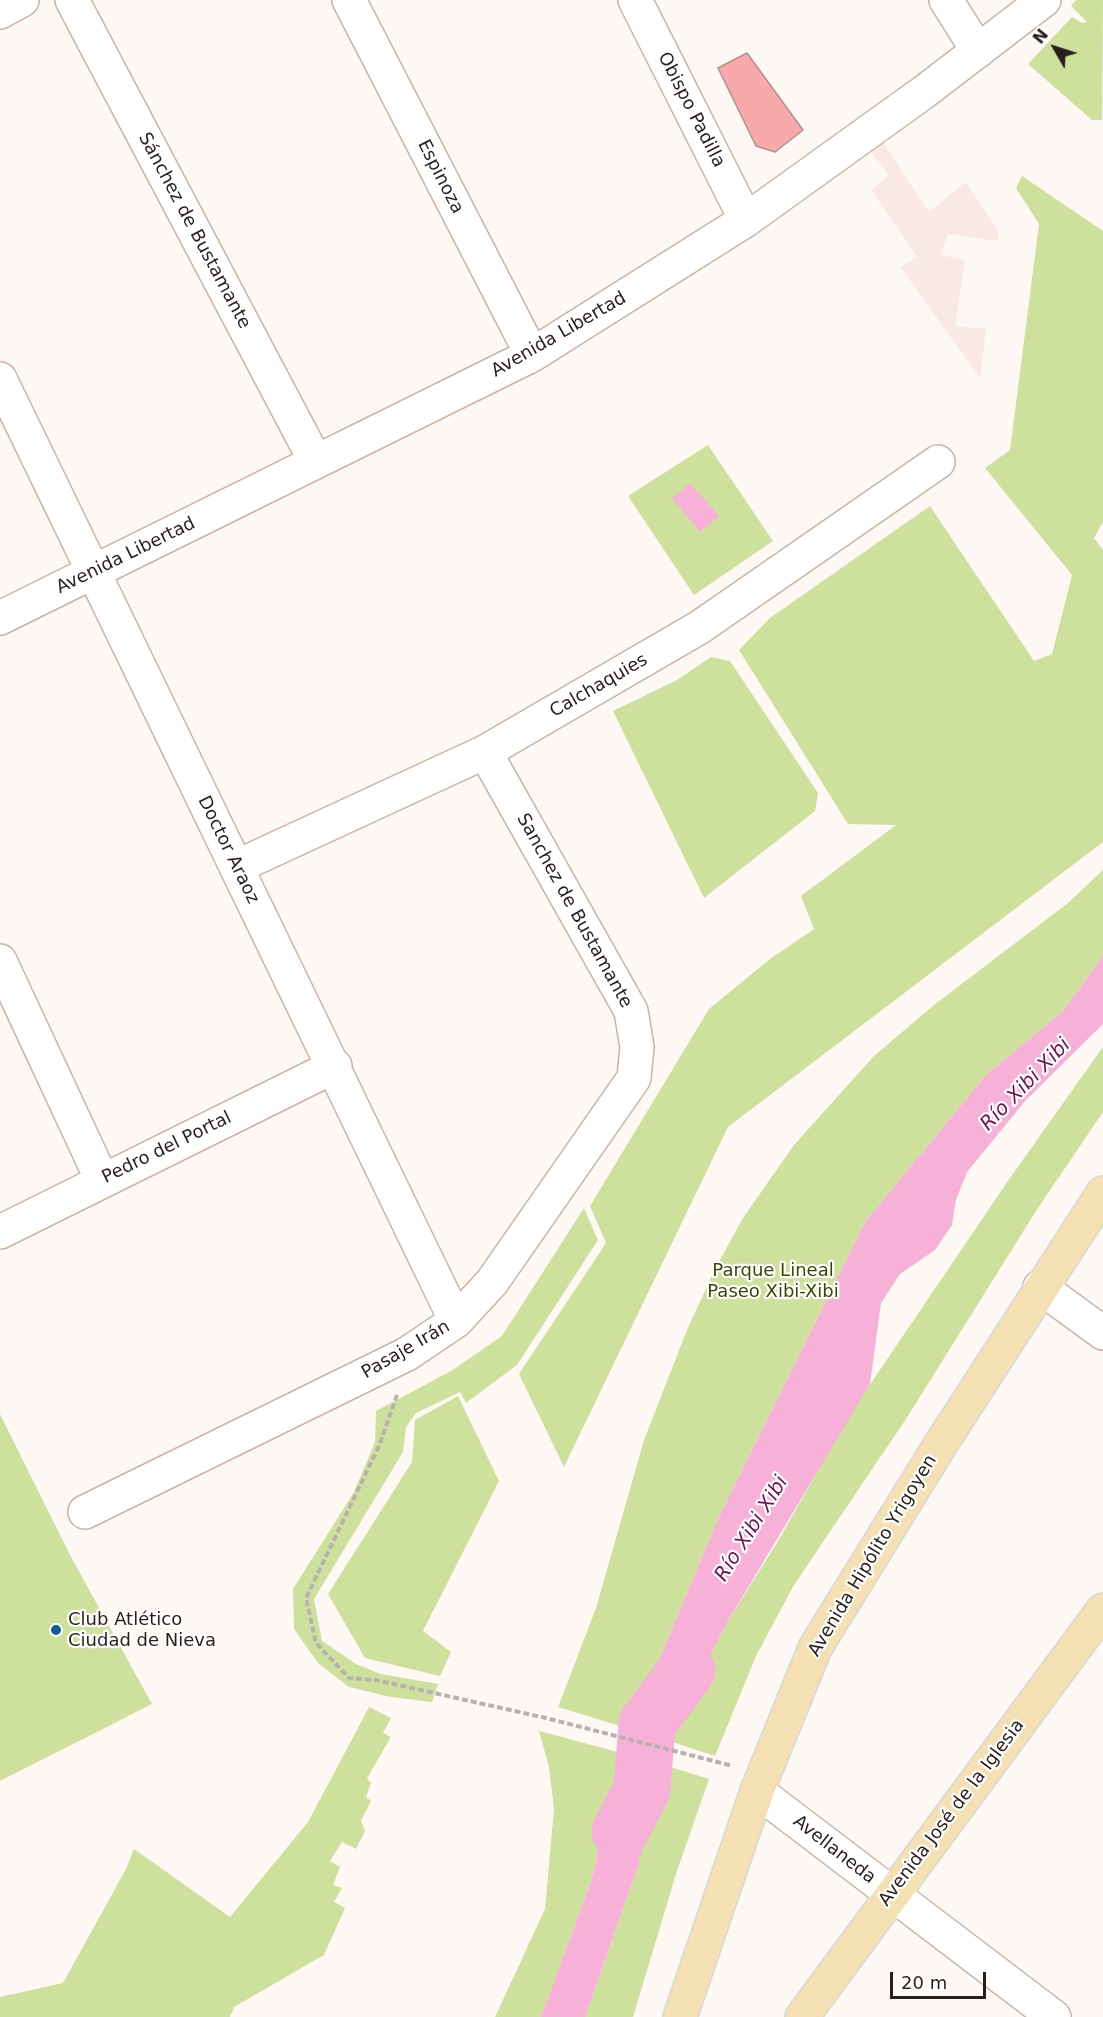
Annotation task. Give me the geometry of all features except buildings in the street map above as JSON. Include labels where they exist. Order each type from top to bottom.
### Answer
[{"type":"main road","name":"Avenida Hipólito Yrigoyen","points":[[689,2008],[757,1791],[815,1648],[1040,1287],[1103,1193]]},
{"type":"main road","name":"Avenida José de la Iglesia","points":[[802,2017],[1103,1610]]},
{"type":"street","points":[[0,12],[22,0]]},
{"type":"street","name":"Sánchez de Bustamante","points":[[72,0],[316,462]]},
{"type":"street","name":"Espinoza","points":[[349,0],[532,355]]},
{"type":"street","name":"Obispo Padilla","points":[[635,0],[746,220]]},
{"type":"street","points":[[946,0],[978,51]]},
{"type":"street","name":"Avenida Libertad","points":[[0,618],[532,355],[746,220],[978,51],[1044,0]]},
{"type":"street","name":"Doctor Araoz","points":[[0,379],[335,1066],[456,1321]]},
{"type":"street","name":"Calchaquies","points":[[236,867],[485,752],[700,627],[938,462]]},
{"type":"street","name":"Sanchez de Bustamante","points":[[485,752],[631,1011],[637,1047],[634,1078]]},
{"type":"street","points":[[0,961],[102,1180]]},
{"type":"street","name":"Pedro del Portal","points":[[0,1232],[335,1066]]},
{"type":"street","name":"Pasaje Irán","points":[[86,1512],[406,1354],[456,1321],[492,1282],[634,1078]]},
{"type":"street","points":[[1040,1287],[1103,1333]]},
{"type":"street","name":"Avellaneda","points":[[757,1791],[1054,2017]]},
{"type":"path","points":[[406,1354],[411,1372],[400,1386],[379,1446],[306,1598],[316,1643],[349,1678],[376,1680],[546,1718],[717,1762]]},
{"type":"shaded area","points":[[883,142],[929,212],[966,182],[999,232],[998,241],[948,234],[941,255],[965,260],[955,326],[986,329],[980,378],[901,268],[917,256],[871,190],[889,175],[871,152]]},
{"type":"green space","points":[[1076,0],[1103,0],[1102,120],[1092,120],[1028,64],[1072,17],[1082,23],[1087,22],[1071,6]]},
{"type":"green space","points":[[1022,176],[1103,231],[1103,522],[1094,538],[1103,550],[1103,842],[728,1127],[564,1467],[519,1374],[606,1243],[590,1206],[709,1009],[770,959],[814,929],[801,896],[896,825],[848,824],[739,650],[770,618],[930,506],[1034,661],[1052,654],[1072,575],[985,468],[1010,450],[1039,224],[1016,188]]},
{"type":"green space","points":[[708,445],[773,541],[694,595],[628,496]]},
{"type":"green space","points":[[711,657],[730,661],[818,793],[815,811],[704,898],[613,711],[677,680]]},
{"type":"green space","name":"Parque Lineal Paseo Xibi-Xibi","points":[[1103,870],[1103,956],[1063,1011],[986,1075],[865,1222],[718,1519],[630,1729],[558,1707],[596,1608],[644,1440],[687,1330],[715,1269],[743,1218],[794,1145],[874,1056],[934,1005],[1068,903]]},
{"type":"green space","points":[[1103,1047],[1103,1112],[1036,1211],[906,1419],[794,1585],[756,1656],[715,1756],[666,1740],[728,1621],[778,1541],[852,1411],[1010,1178]]},
{"type":"green space","points":[[584,1208],[598,1240],[517,1365],[466,1403],[460,1392],[416,1413],[406,1427],[403,1452],[314,1599],[322,1641],[356,1664],[381,1674],[438,1684],[432,1702],[391,1697],[349,1687],[318,1663],[294,1629],[293,1589],[354,1492],[375,1442],[376,1411],[451,1371],[502,1336]]},
{"type":"green space","points":[[458,1396],[499,1481],[423,1631],[451,1652],[440,1676],[365,1658],[328,1594],[412,1462],[415,1420]]},
{"type":"green space","name":"Club Atlético Ciudad de Nieva","points":[[0,1414],[70,1555],[152,1704],[0,1781]]},
{"type":"green space","points":[[369,1707],[391,1718],[383,1733],[391,1737],[367,1778],[371,1783],[366,1797],[371,1801],[361,1821],[365,1831],[356,1849],[342,1842],[330,1861],[340,1867],[333,1885],[342,1888],[334,1902],[345,1908],[324,1955],[234,2007],[230,2017],[0,2017],[0,1997],[63,1983],[126,1869],[134,1849],[230,1917],[308,1822]]},
{"type":"green space","points":[[539,1731],[618,1752],[614,1791],[591,1881],[541,2017],[495,2017],[545,1909],[554,1809],[549,1767]]},
{"type":"green space","points":[[664,1765],[709,1779],[676,1874],[633,2017],[585,2017],[636,1872]]},
{"type":"water","points":[[690,483],[719,516],[700,532],[672,498]]},
{"type":"water","points":[[1103,956],[1103,1024],[1026,1100],[967,1172],[956,1200],[952,1225],[935,1250],[900,1274],[881,1303],[870,1384],[728,1621],[666,1740],[630,1729],[718,1519],[865,1222],[986,1075],[1063,1011]]},
{"type":"water","points":[[618,1752],[664,1765],[657,1801],[636,1872],[585,2017],[541,2017],[591,1881],[614,1791]]},
{"type":"waterway","name":"Río Xibi Xibi","points":[[620,1832],[642,1789],[647,1724],[687,1670]]},
{"type":"place","name":"Club Atlético Ciudad de Nieva","points":[[56,1630]]}]
